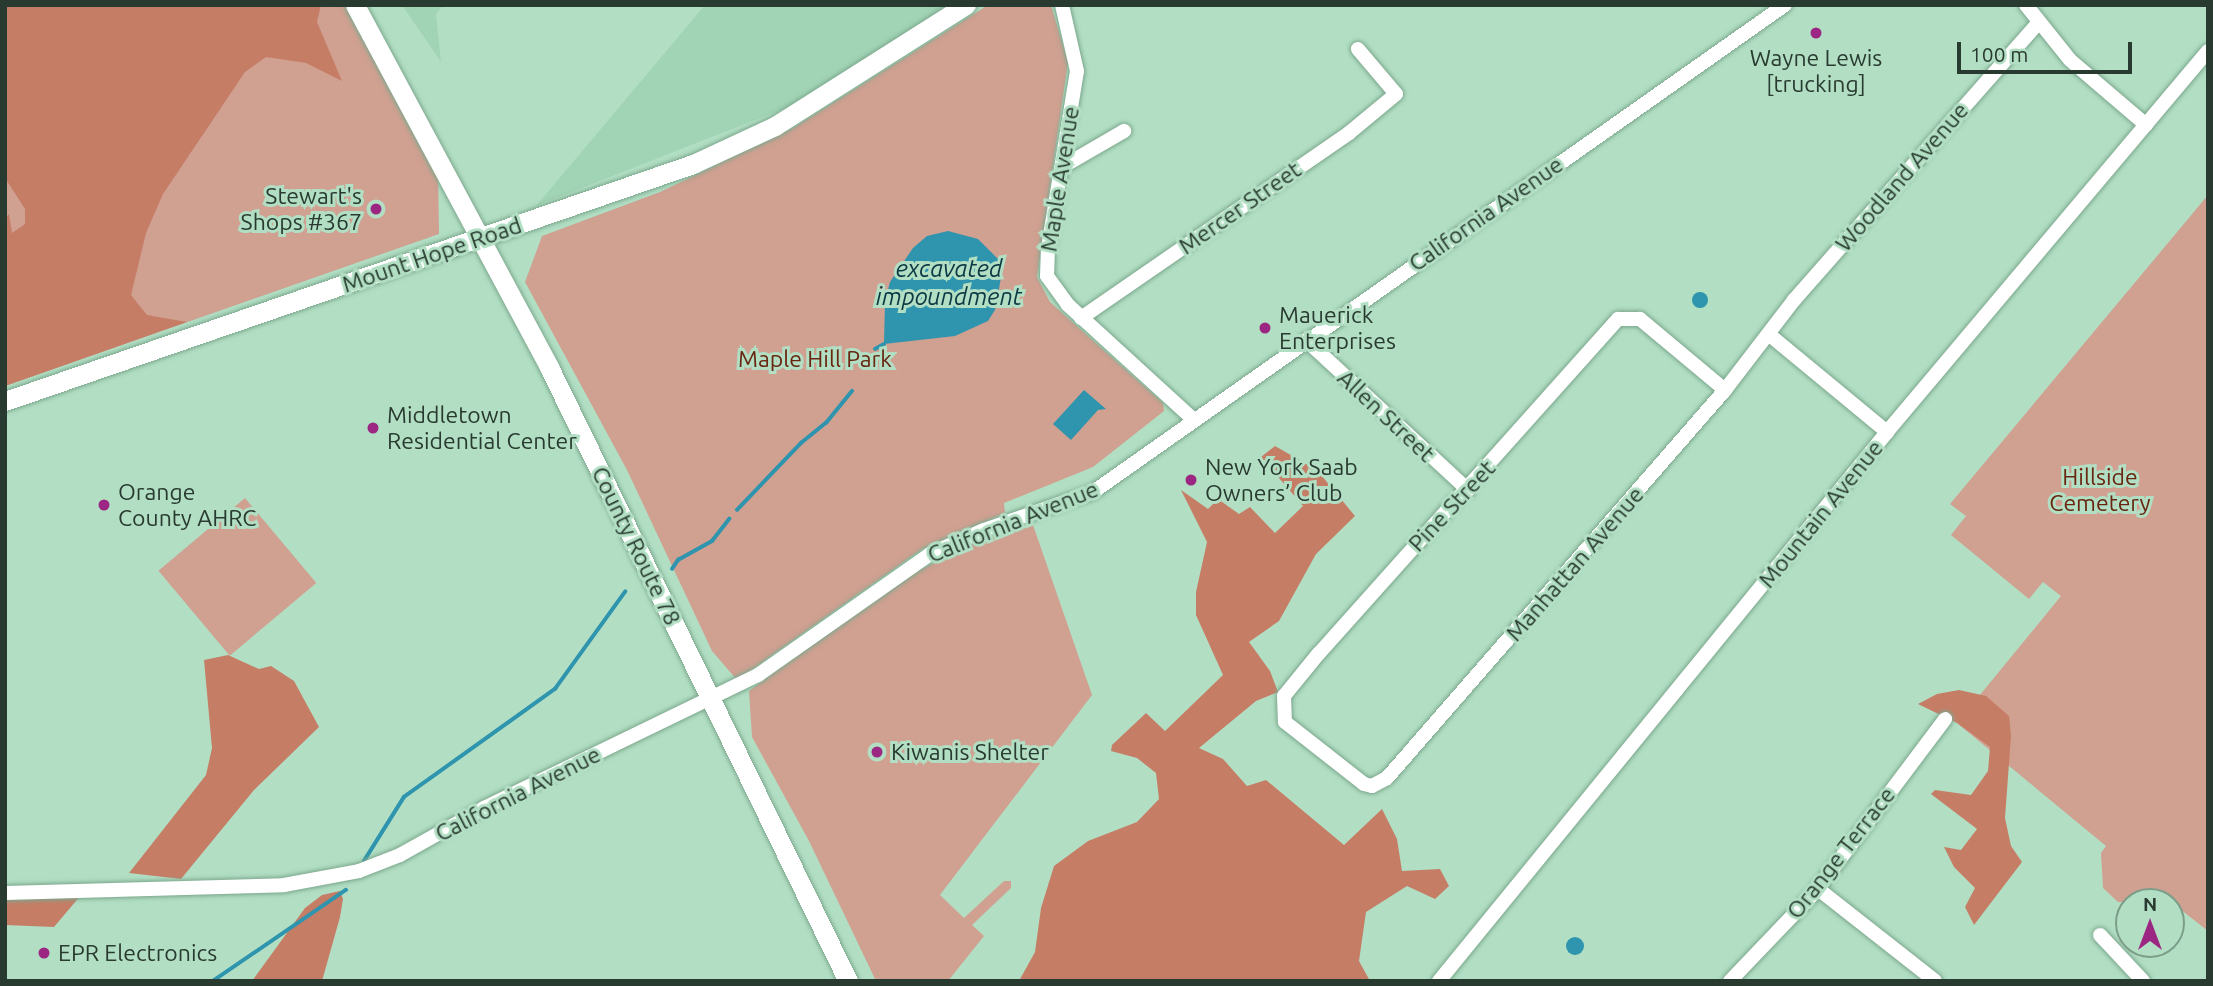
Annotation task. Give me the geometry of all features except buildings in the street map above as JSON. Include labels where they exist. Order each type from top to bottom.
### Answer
[{"type":"street","name":"County Route 78","points":[[355,5],[483,237],[848,981]]},
{"type":"street","name":"Mount Hope Road","points":[[5,401],[693,164],[775,126],[966,5]]},
{"type":"street","name":"Maple Avenue","points":[[1062,5],[1077,63],[1046,265],[1055,291],[1081,318],[1193,419]]},
{"type":"street","name":"California Avenue","points":[[5,893],[62,888],[232,889],[359,871],[400,855],[484,808],[711,699],[784,658],[920,560],[984,530],[1079,499],[1785,5]]},
{"type":"street","points":[[2026,5],[2070,60],[2146,125]]},
{"type":"street","name":"Woodland Avenue","points":[[1771,336],[1794,300],[2038,23]]},
{"type":"street","name":"Mercer Street","points":[[1081,318],[1349,133],[1396,94],[1358,49]]},
{"type":"street","name":"Mountain Avenue","points":[[1439,981],[1887,432],[2208,51]]},
{"type":"street","points":[[1062,167],[1124,131]]},
{"type":"street","name":"Pine Street","points":[[1281,705],[1319,653],[1468,490],[1618,319],[1630,316],[1670,342],[1725,390]]},
{"type":"street","points":[[1771,336],[1887,432]]},
{"type":"street","name":"Manhattan Avenue","points":[[1281,705],[1284,722],[1348,773],[1372,786],[1387,778],[1771,336]]},
{"type":"street","name":"Allen Street","points":[[1306,340],[1468,490]]},
{"type":"street","name":"Orange Terrace","points":[[1730,981],[1817,888],[1945,719]]},
{"type":"street","points":[[1817,888],[1935,981]]},
{"type":"street","points":[[2100,935],[2141,980]]},
{"type":"shaded area","points":[[5,5],[321,5],[317,22],[342,81],[306,63],[266,57],[245,72],[163,194],[146,233],[131,295],[147,315],[187,322],[5,386],[5,219],[9,214],[12,233],[25,224],[25,209],[5,178]]},
{"type":"shaded area","points":[[402,5],[443,5],[436,14],[441,62]]},
{"type":"shaded area","points":[[705,5],[961,5],[844,85],[536,206]]},
{"type":"shaded area","points":[[1275,446],[1317,470],[1355,516],[1316,554],[1279,621],[1249,642],[1270,671],[1278,692],[1256,701],[1199,748],[1223,759],[1247,786],[1266,780],[1344,845],[1382,809],[1397,839],[1402,871],[1440,869],[1449,886],[1435,899],[1407,886],[1366,912],[1359,961],[1370,981],[1019,981],[1035,952],[1041,908],[1054,866],[1088,841],[1137,822],[1159,799],[1156,773],[1137,758],[1111,751],[1112,745],[1146,713],[1165,731],[1223,675],[1196,615],[1196,592],[1207,542],[1181,490],[1208,509],[1218,499],[1239,514],[1250,507],[1275,533],[1303,506],[1261,457]]},
{"type":"shaded area","points":[[228,655],[259,669],[271,666],[294,681],[319,727],[254,790],[181,879],[129,873],[206,775],[212,748],[204,660]]},
{"type":"shaded area","points":[[1959,690],[1986,696],[2009,716],[2011,736],[2005,818],[2011,846],[2022,862],[1974,925],[1965,907],[1975,888],[1954,867],[1944,847],[1961,850],[1977,829],[1931,794],[1935,790],[1971,795],[1988,771],[1990,747],[1957,723],[1918,704],[1937,694]]},
{"type":"shaded area","points":[[340,891],[343,899],[340,917],[322,981],[252,981],[305,908],[322,895]]},
{"type":"shaded area","points":[[81,895],[54,927],[5,925],[5,900]]},
{"type":"green space","points":[[5,5],[353,5],[438,168],[439,234],[5,386]]},
{"type":"green space","name":"Maple Hill Park","points":[[988,5],[1051,5],[1068,62],[1037,277],[1050,302],[1163,403],[1164,411],[1093,467],[1004,503],[1005,513],[922,549],[737,680],[712,651],[627,470],[525,282],[542,236],[660,192],[793,128]]},
{"type":"green space","name":"Hillside Cemetery","points":[[2208,195],[2208,931],[2185,913],[2185,888],[2115,888],[2115,899],[2103,888],[2101,853],[2106,846],[1957,723],[2061,596],[2043,582],[2029,599],[1951,535],[1966,516],[1950,504]]},
{"type":"green space","points":[[245,498],[316,583],[230,656],[158,571]]},
{"type":"green space","points":[[1033,525],[1092,695],[940,895],[964,918],[1004,881],[1011,881],[1011,888],[972,925],[984,936],[948,981],[876,981],[809,841],[752,737],[749,691],[904,578],[973,543]]},
{"type":"water","name":"excavated impoundment","points":[[948,231],[978,239],[998,259],[1002,272],[995,310],[988,321],[955,336],[884,344],[885,301],[890,282],[913,248],[927,236]]},
{"type":"water","points":[[1697,292],[1703,292],[1708,300],[1706,306],[1697,308],[1692,303],[1692,297]]},
{"type":"water","points":[[1084,390],[1106,409],[1098,410],[1071,440],[1053,424]]},
{"type":"water","points":[[1575,937],[1581,940],[1584,946],[1581,952],[1575,955],[1569,952],[1566,946],[1569,940]]},
{"type":"waterway","points":[[875,349],[884,344]]},
{"type":"waterway","points":[[737,510],[801,443],[826,423],[852,391]]},
{"type":"waterway","points":[[672,569],[678,560],[712,541],[729,519]]},
{"type":"waterway","points":[[364,861],[404,797],[555,689],[625,592]]},
{"type":"waterway","points":[[213,981],[346,890]]},
{"type":"place","name":"Wayne Lewis [trucking]","points":[[1816,33]]},
{"type":"place","name":"Stewart's Shops #367","points":[[376,209]]},
{"type":"place","name":"Mauerick Enterprises","points":[[1265,328]]},
{"type":"place","name":"Middletown Residential Center","points":[[373,428]]},
{"type":"place","name":"New York Saab Owners’ Club","points":[[1191,480]]},
{"type":"place","name":"Orange County AHRC","points":[[104,505]]},
{"type":"place","name":"Kiwanis Shelter","points":[[877,752]]},
{"type":"place","name":"EPR Electronics","points":[[44,953]]}]
